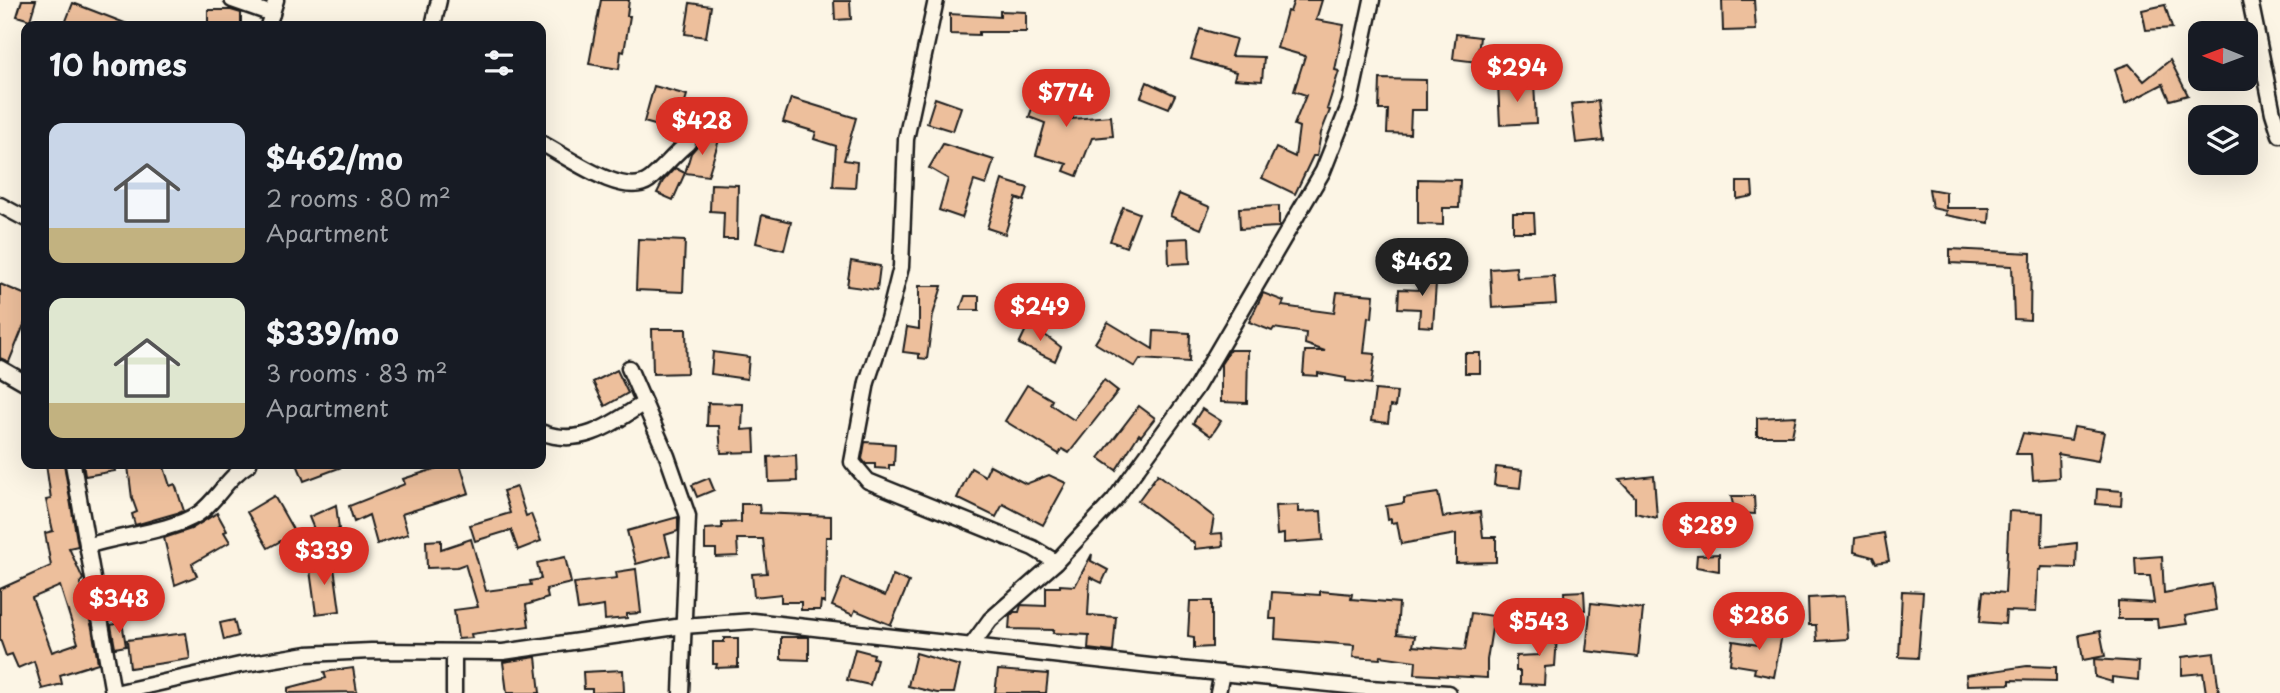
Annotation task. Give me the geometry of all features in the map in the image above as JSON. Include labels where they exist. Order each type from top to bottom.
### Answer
[{"type":"street","points":[[232,0],[272,13]]},
{"type":"street","points":[[434,21],[439,0]]},
{"type":"street","points":[[936,0],[906,139],[901,267],[888,319],[867,382],[852,462],[868,481],[1033,548],[1056,562]]},
{"type":"street","points":[[971,646],[990,620],[1056,562],[1114,500],[1196,388],[1323,172],[1350,103],[1372,0]]},
{"type":"street","points":[[2250,0],[2280,135]]},
{"type":"street","points":[[546,146],[604,178],[618,183],[638,184],[647,181],[674,153],[688,143]]},
{"type":"street","points":[[0,205],[21,216]]},
{"type":"street","points":[[0,368],[21,380]]},
{"type":"street","points":[[629,368],[678,483],[688,516],[681,693]]},
{"type":"street","points":[[546,434],[573,438],[591,435],[644,402]]},
{"type":"street","points":[[74,469],[114,693],[240,665],[307,654],[371,651],[454,654],[539,649],[683,626],[752,621],[1222,673],[1448,693]]},
{"type":"street","points":[[87,546],[179,522],[198,514],[232,476],[242,469]]},
{"type":"street","points":[[454,654],[454,693]]},
{"type":"street","points":[[1217,693],[1222,673]]},
{"type":"building","points":[[22,0],[36,0],[30,20],[17,16]]},
{"type":"building","points":[[601,0],[629,0],[627,16],[630,16],[619,69],[589,64]]},
{"type":"building","points":[[1294,0],[1322,0],[1316,20],[1344,25],[1335,70],[1339,71],[1317,156],[1313,156],[1295,194],[1262,178],[1276,148],[1295,157],[1299,127],[1294,125],[1306,95],[1294,91],[1305,56],[1277,48],[1287,11],[1290,12]]},
{"type":"building","points":[[1722,0],[1754,0],[1756,30],[1723,31]]},
{"type":"building","points":[[834,1],[850,1],[851,19],[835,20]]},
{"type":"building","points":[[73,3],[120,21],[66,21]]},
{"type":"building","points":[[690,3],[711,6],[706,37],[685,34]]},
{"type":"building","points":[[2165,5],[2172,28],[2146,30],[2142,10]]},
{"type":"building","points":[[208,10],[241,13],[241,21],[208,21]]},
{"type":"building","points":[[1000,11],[1026,12],[1026,32],[950,34],[950,14],[1000,17]]},
{"type":"building","points":[[1200,29],[1236,39],[1231,56],[1264,57],[1262,81],[1234,79],[1236,72],[1191,59]]},
{"type":"building","points":[[1456,34],[1480,37],[1477,62],[1453,59]]},
{"type":"building","points":[[2170,60],[2188,95],[2170,100],[2163,84],[2125,104],[2115,69],[2129,64],[2144,81]]},
{"type":"building","points":[[1380,79],[1426,80],[1426,110],[1411,110],[1410,134],[1387,133],[1388,110],[1379,110]]},
{"type":"building","points":[[1147,82],[1175,95],[1169,108],[1141,97]]},
{"type":"building","points":[[1534,82],[1536,123],[1500,125],[1498,84]]},
{"type":"building","points":[[1041,84],[1079,98],[1072,119],[1111,116],[1113,136],[1092,138],[1077,176],[1064,171],[1067,164],[1036,155],[1045,123],[1029,117]]},
{"type":"building","points":[[654,86],[687,95],[676,131],[644,122]]},
{"type":"building","points":[[791,98],[856,118],[844,160],[857,162],[855,188],[833,187],[836,146],[814,139],[816,132],[783,122]]},
{"type":"building","points":[[935,98],[961,107],[953,131],[927,123]]},
{"type":"building","points":[[1598,101],[1603,140],[1576,143],[1571,104]]},
{"type":"building","points":[[696,139],[719,140],[708,176],[685,173],[691,153],[697,146]]},
{"type":"building","points":[[943,144],[994,160],[986,185],[974,181],[962,218],[939,210],[948,179],[929,168]]},
{"type":"building","points":[[675,168],[685,173],[673,200],[657,193],[663,181]]},
{"type":"building","points":[[1418,179],[1460,180],[1459,208],[1443,208],[1443,225],[1418,224]]},
{"type":"building","points":[[1002,180],[1028,188],[1024,201],[1016,198],[1005,234],[987,228]]},
{"type":"building","points":[[1737,182],[1752,182],[1753,196],[1737,199]]},
{"type":"building","points":[[711,184],[738,185],[737,239],[723,239],[724,212],[710,211]]},
{"type":"building","points":[[1929,189],[1946,192],[1946,208],[1990,208],[1989,223],[1945,215],[1946,211],[1932,208]]},
{"type":"building","points":[[1179,194],[1210,207],[1201,229],[1170,216]]},
{"type":"building","points":[[1279,206],[1279,227],[1240,229],[1239,208]]},
{"type":"building","points":[[1123,207],[1139,213],[1126,247],[1110,241]]},
{"type":"building","points":[[1513,213],[1534,213],[1535,232],[1513,232]]},
{"type":"building","points":[[762,215],[791,222],[784,250],[756,243]]},
{"type":"building","points":[[1189,238],[1190,263],[1169,264],[1168,239]]},
{"type":"building","points":[[638,239],[685,241],[683,292],[636,290]]},
{"type":"building","points":[[1950,249],[2031,253],[2030,320],[2014,319],[2012,266],[1950,263]]},
{"type":"building","points":[[851,261],[880,266],[877,290],[847,286]]},
{"type":"building","points":[[1423,267],[1437,268],[1433,327],[1419,326],[1420,309],[1398,308],[1399,289],[1421,290]]},
{"type":"building","points":[[1516,267],[1517,278],[1554,276],[1556,304],[1492,308],[1490,269]]},
{"type":"building","points":[[0,284],[21,293],[21,332],[9,362],[0,358]]},
{"type":"building","points":[[919,286],[942,286],[933,315],[927,359],[919,358],[919,354],[903,352],[907,327],[919,329]]},
{"type":"building","points":[[1337,292],[1374,295],[1372,318],[1368,317],[1364,353],[1375,354],[1371,384],[1346,381],[1346,378],[1318,373],[1318,376],[1303,375],[1305,351],[1325,351],[1305,344],[1306,333],[1274,328],[1272,331],[1249,322],[1263,293],[1284,301],[1282,306],[1334,313]]},
{"type":"building","points":[[965,296],[979,296],[979,310],[960,310]]},
{"type":"building","points":[[1108,322],[1153,349],[1154,331],[1190,333],[1189,362],[1140,359],[1135,367],[1095,343]]},
{"type":"building","points":[[1029,323],[1061,347],[1055,361],[1019,344]]},
{"type":"building","points":[[652,329],[686,329],[687,373],[653,374]]},
{"type":"building","points":[[1230,350],[1248,350],[1247,403],[1221,402],[1221,364]]},
{"type":"building","points":[[713,352],[749,357],[747,379],[711,374]]},
{"type":"building","points":[[1465,353],[1480,353],[1480,373],[1465,373]]},
{"type":"building","points":[[617,370],[628,393],[605,406],[593,382]]},
{"type":"building","points":[[1104,380],[1118,391],[1069,453],[1062,449],[1059,454],[1005,421],[1027,385],[1052,400],[1050,404],[1074,420]]},
{"type":"building","points":[[1375,390],[1397,392],[1395,407],[1390,406],[1388,423],[1371,421]]},
{"type":"building","points":[[708,403],[743,404],[742,430],[754,429],[755,452],[721,453],[719,426],[707,426]]},
{"type":"building","points":[[1139,406],[1155,418],[1141,436],[1139,434],[1116,470],[1099,458]]},
{"type":"building","points":[[1202,409],[1221,421],[1211,436],[1193,423]]},
{"type":"building","points":[[1796,416],[1792,436],[1757,436],[1757,418]]},
{"type":"building","points":[[2074,427],[2104,432],[2098,461],[2058,454],[2059,478],[2033,480],[2031,454],[2016,454],[2023,433],[2071,440]]},
{"type":"building","points":[[865,442],[895,444],[894,465],[889,465],[889,469],[866,464],[862,459]]},
{"type":"building","points":[[796,455],[797,481],[769,482],[768,457]]},
{"type":"building","points":[[990,465],[1026,484],[1049,475],[1066,483],[1043,525],[1003,504],[996,517],[957,498],[971,468],[985,476]]},
{"type":"building","points":[[1496,467],[1522,470],[1520,488],[1494,485]]},
{"type":"building","points":[[47,469],[65,469],[78,546],[69,548],[83,579],[80,583],[98,663],[60,675],[62,684],[42,689],[34,661],[18,668],[12,654],[6,656],[0,639],[0,589],[51,566],[45,533],[53,531],[46,500],[51,499]],"holes":[[[60,586],[78,643],[52,652],[32,598]]]},
{"type":"building","points":[[84,469],[115,469],[115,471],[85,476]]},
{"type":"building","points":[[128,469],[165,469],[170,486],[175,484],[184,511],[135,525],[132,514],[137,512],[132,498]]},
{"type":"building","points":[[299,469],[336,469],[304,481]]},
{"type":"building","points":[[434,469],[462,469],[469,493],[402,514],[408,534],[377,544],[369,515],[354,522],[349,506],[405,484],[403,479]]},
{"type":"building","points":[[1158,474],[1214,517],[1211,534],[1222,533],[1223,546],[1195,549],[1195,544],[1138,501]]},
{"type":"building","points":[[1654,476],[1657,518],[1635,513],[1635,497],[1619,480]]},
{"type":"building","points":[[709,478],[714,490],[697,497],[692,485]]},
{"type":"building","points":[[517,487],[526,516],[531,514],[541,541],[518,550],[511,530],[475,541],[470,525],[510,513],[503,491]]},
{"type":"building","points":[[2097,489],[2122,491],[2121,506],[2096,504]]},
{"type":"building","points":[[1438,493],[1443,517],[1480,512],[1483,537],[1496,537],[1496,562],[1456,563],[1456,534],[1401,544],[1397,522],[1391,523],[1391,519],[1388,520],[1386,506],[1404,503],[1404,498]]},
{"type":"building","points":[[274,496],[295,533],[268,548],[247,512]]},
{"type":"building","points":[[1731,496],[1754,496],[1755,514],[1735,513]]},
{"type":"building","points":[[741,504],[759,504],[760,513],[831,516],[831,537],[826,537],[825,603],[821,601],[820,610],[801,610],[801,602],[781,602],[781,594],[754,597],[752,574],[767,573],[763,539],[737,539],[738,556],[716,557],[716,549],[705,549],[705,529],[722,528],[722,523],[741,522]]},
{"type":"building","points":[[336,505],[339,529],[318,539],[309,517]]},
{"type":"building","points":[[1298,505],[1298,512],[1321,511],[1323,540],[1284,543],[1284,534],[1277,535],[1275,506]]},
{"type":"building","points":[[2009,511],[2043,513],[2042,547],[2077,543],[2076,568],[2041,567],[2038,570],[2036,612],[2006,611],[2005,624],[1980,622],[1983,591],[2005,593]]},
{"type":"building","points":[[217,513],[230,542],[192,564],[197,576],[175,585],[164,538],[191,529]]},
{"type":"building","points":[[678,517],[678,531],[665,535],[670,555],[636,564],[627,531]]},
{"type":"building","points":[[1884,533],[1889,561],[1876,563],[1873,557],[1854,552],[1855,538]]},
{"type":"building","points":[[471,539],[486,591],[531,585],[530,581],[541,579],[537,563],[565,557],[571,583],[546,589],[548,598],[526,605],[529,626],[471,634],[472,638],[458,639],[454,610],[478,607],[465,564],[457,567],[427,568],[426,541],[441,540],[441,549]]},
{"type":"building","points":[[1092,554],[1091,561],[1108,570],[1102,583],[1090,577],[1088,615],[1116,617],[1113,652],[1088,649],[1089,635],[1053,633],[1054,630],[1009,629],[1010,616],[1019,612],[1021,605],[1046,606],[1046,587],[1075,586]]},
{"type":"building","points":[[1719,554],[1719,571],[1696,567],[1697,555]]},
{"type":"building","points":[[2162,556],[2164,593],[2212,584],[2216,610],[2185,616],[2187,624],[2158,628],[2157,619],[2118,619],[2118,601],[2154,603],[2150,576],[2136,576],[2135,558]]},
{"type":"building","points":[[333,560],[340,611],[316,614],[309,563]]},
{"type":"building","points":[[636,569],[641,613],[627,614],[627,618],[605,620],[604,606],[578,610],[574,583],[617,578],[616,572]]},
{"type":"building","points":[[893,575],[909,582],[891,625],[855,610],[853,615],[832,606],[843,578],[885,596]]},
{"type":"building","points":[[1320,591],[1352,594],[1351,599],[1399,603],[1397,634],[1415,636],[1413,646],[1465,650],[1471,613],[1494,616],[1487,678],[1415,674],[1416,661],[1381,656],[1380,659],[1353,657],[1354,645],[1275,639],[1276,619],[1270,619],[1272,592],[1320,595]]},
{"type":"building","points":[[1584,591],[1585,610],[1565,610],[1564,592]]},
{"type":"building","points":[[1902,591],[1923,592],[1918,658],[1899,657]]},
{"type":"building","points":[[1845,596],[1848,639],[1817,641],[1816,625],[1809,625],[1808,598]]},
{"type":"building","points":[[1190,601],[1212,601],[1212,647],[1194,648],[1194,637],[1188,636]]},
{"type":"building","points":[[1591,603],[1643,609],[1638,657],[1586,651]]},
{"type":"building","points":[[234,620],[238,636],[224,640],[220,623]]},
{"type":"building","points":[[122,622],[126,646],[115,648],[111,625]]},
{"type":"building","points":[[1558,622],[1555,666],[1545,667],[1544,685],[1520,684],[1520,671],[1516,671],[1516,656],[1539,655],[1540,627]]},
{"type":"building","points":[[1763,625],[1783,629],[1774,677],[1754,673],[1755,668],[1730,664],[1733,641],[1759,645]]},
{"type":"building","points":[[2100,631],[2105,656],[2083,660],[2079,635]]},
{"type":"building","points":[[186,633],[190,659],[130,668],[127,640]]},
{"type":"building","points":[[781,637],[809,637],[809,660],[781,659]]},
{"type":"building","points":[[724,638],[738,638],[738,667],[716,668],[717,664],[713,664],[713,642],[724,642]]},
{"type":"building","points":[[855,649],[874,654],[873,658],[877,659],[870,685],[847,680]]},
{"type":"building","points":[[916,653],[960,666],[954,693],[937,693],[908,686]]},
{"type":"building","points":[[2214,653],[2219,693],[2206,693],[2203,673],[2182,675],[2182,657]]},
{"type":"building","points":[[536,657],[540,693],[507,693],[503,662]]},
{"type":"building","points":[[2094,659],[2139,662],[2138,680],[2112,677],[2112,682],[2095,677]]},
{"type":"building","points":[[2027,666],[2056,667],[2056,681],[2010,680],[2010,684],[1967,685],[1966,675]]},
{"type":"building","points":[[353,668],[357,692],[288,693],[288,688],[326,678],[324,672]]},
{"type":"building","points":[[623,670],[624,692],[592,693],[592,689],[584,689],[583,672]]},
{"type":"building","points":[[998,670],[1048,674],[1046,693],[995,693]]}]
